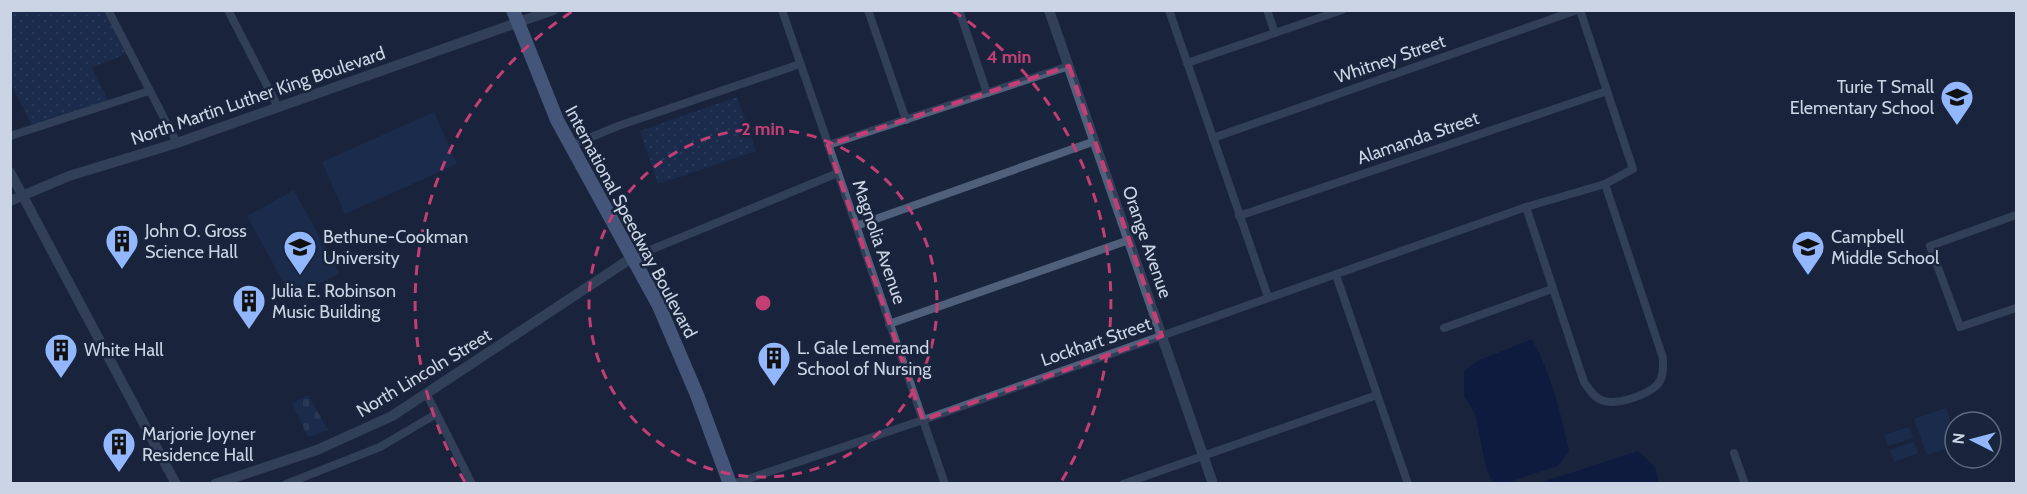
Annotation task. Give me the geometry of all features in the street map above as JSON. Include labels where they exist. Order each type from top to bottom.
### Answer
[{"type":"main road","name":"International Speedway Boulevard","points":[[515,17],[542,86],[570,146],[633,257],[687,370],[731,483]]},
{"type":"street","points":[[108,10],[177,143]]},
{"type":"street","points":[[228,10],[278,107]]},
{"type":"street","name":"North Martin Luther King Boulevard","points":[[10,201],[69,176],[177,143],[278,107],[515,17],[554,10]]},
{"type":"street","name":"Magnolia Avenue","points":[[782,10],[945,483]]},
{"type":"street","points":[[868,10],[906,120]]},
{"type":"street","points":[[959,10],[987,93]]},
{"type":"street","name":"Orange Avenue","points":[[1049,10],[1213,483]]},
{"type":"street","points":[[1169,10],[1268,297]]},
{"type":"street","points":[[1267,10],[1275,33]]},
{"type":"street","points":[[1188,63],[1342,10]]},
{"type":"street","points":[[1579,10],[1607,92]]},
{"type":"street","name":"Whitney Street","points":[[1213,138],[1579,10]]},
{"type":"street","points":[[570,146],[618,126],[800,64]]},
{"type":"street","points":[[828,146],[1069,66]]},
{"type":"street","points":[[10,136],[149,91]]},
{"type":"street","name":"Lockhart Street","points":[[731,483],[923,420],[1526,207],[1605,184],[1633,169],[1607,92]]},
{"type":"street","name":"Alamanda Street","points":[[1239,216],[1607,92]]},
{"type":"street","points":[[856,226],[1095,141]]},
{"type":"street","points":[[10,172],[176,483]]},
{"type":"street","points":[[633,257],[838,173]]},
{"type":"street","points":[[1526,207],[1584,381],[1593,395],[1604,401],[1618,402],[1657,385],[1663,374],[1664,358],[1605,184]]},
{"type":"street","points":[[2016,215],[1930,246],[1960,327],[2016,308]]},
{"type":"street","points":[[889,324],[1129,240]]},
{"type":"street","name":"North Lincoln Street","points":[[215,483],[350,436],[427,395],[633,257]]},
{"type":"street","points":[[1336,275],[1408,483]]},
{"type":"street","points":[[1444,328],[1552,289]]},
{"type":"street","points":[[427,395],[472,483]]},
{"type":"street","points":[[1123,483],[1377,395]]},
{"type":"street","points":[[286,483],[380,447],[436,414]]},
{"type":"street","points":[[1734,453],[1745,483]]},
{"type":"highlighted area","points":[[1069,66],[1162,336],[923,420],[828,145]]},
{"type":"green space","points":[[10,11],[108,11],[130,52],[92,68],[110,104],[34,129],[11,84]]},
{"type":"green space","points":[[737,97],[756,151],[658,184],[640,131]]},
{"type":"green space","points":[[434,112],[457,164],[345,214],[322,162]]},
{"type":"green space","points":[[294,190],[339,273],[292,298],[247,216]]},
{"type":"green space","points":[[308,395],[328,430],[308,437],[292,403]]},
{"type":"green space","points":[[1946,408],[1947,410],[1943,410],[1943,450],[1927,455],[1914,419]]},
{"type":"green space","points":[[1909,427],[1913,438],[1888,446],[1884,435]]},
{"type":"green space","points":[[1914,442],[1918,453],[1894,462],[1890,450]]},
{"type":"shaded area","points":[[1532,339],[1555,394],[1569,451],[1558,466],[1506,483],[1493,483],[1486,468],[1475,414],[1464,396],[1464,371],[1477,361]]},
{"type":"shaded area","points":[[1638,451],[1655,467],[1659,483],[1539,483]]},
{"type":"place","name":"Turie T Small Elementary School","points":[[1957,126]]},
{"type":"place","name":"John O. Gross Science Hall","points":[[122,270]]},
{"type":"place","name":"Bethune-Cookman University","points":[[300,276]]},
{"type":"place","name":"Campbell Middle School","points":[[1808,276]]},
{"type":"place","name":"Julia E. Robinson Music Building","points":[[249,330]]},
{"type":"place","name":"White Hall","points":[[61,379]]},
{"type":"place","name":"L. Gale Lemerand School of Nursing","points":[[774,387]]},
{"type":"place","name":"Marjorie Joyner Residence Hall","points":[[119,473]]}]
